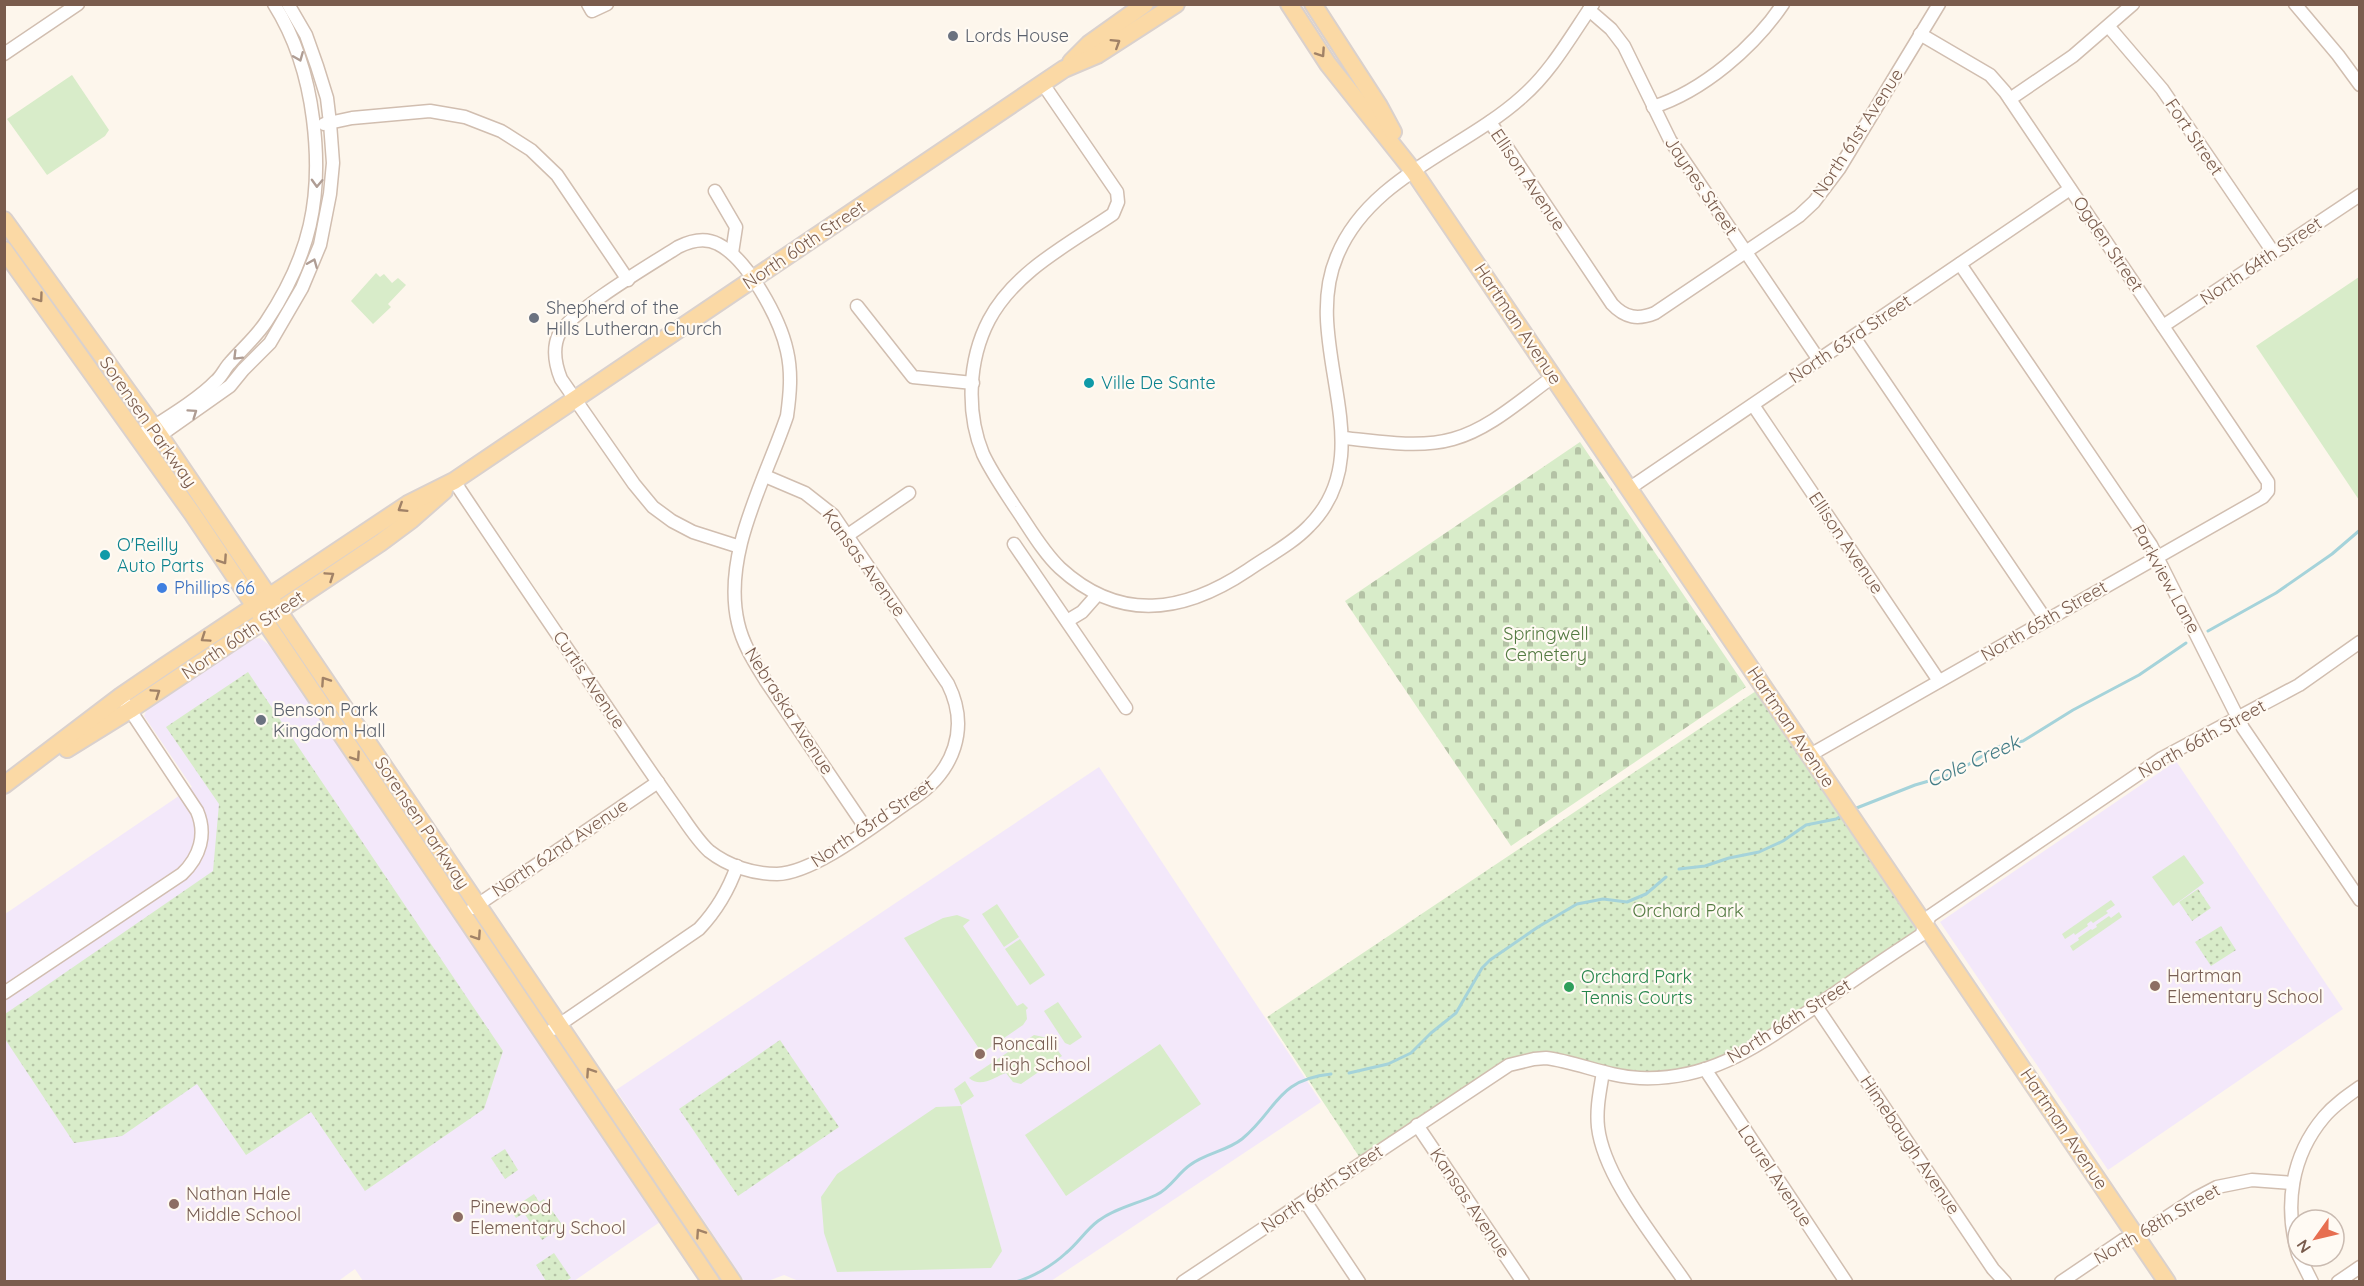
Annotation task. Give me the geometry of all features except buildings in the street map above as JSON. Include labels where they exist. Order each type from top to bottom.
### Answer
[{"type":"main road","name":"North 60th Street","points":[[4,785],[36,767],[261,601],[408,504],[454,481],[1064,69],[1089,44],[1145,4]]},
{"type":"main road","name":"North 60th Street","points":[[1064,69],[1097,55],[1176,4]]},
{"type":"main road","name":"Hartman Avenue","points":[[1289,4],[1328,64],[1414,172],[2167,1281]]},
{"type":"main road","name":"Hartman Avenue","points":[[1313,4],[1379,106],[1414,172]]},
{"type":"main road","name":"Sorensen Parkway","points":[[4,220],[156,431],[261,601],[463,915],[711,1281]]},
{"type":"main road","name":"Sorensen Parkway","points":[[4,250],[261,601]]},
{"type":"main road","name":"North 60th Street","points":[[125,703],[271,616],[411,520],[454,481]]},
{"type":"main road","name":"Sorensen Parkway","points":[[271,616],[477,905],[730,1280]]},
{"type":"street","points":[[4,54],[78,4]]},
{"type":"street","points":[[156,431],[216,381],[259,330],[284,293],[309,234],[317,190],[314,124],[308,82],[292,40],[273,4]]},
{"type":"street","points":[[142,441],[230,386],[270,343],[313,266],[320,245],[330,194],[332,173],[330,123],[327,98],[317,66],[306,35],[288,4]]},
{"type":"street","points":[[590,8],[607,4]]},
{"type":"street","points":[[1653,107],[1673,99],[1706,80],[1735,58],[1755,39],[1783,4]]},
{"type":"street","name":"North 61st Avenue","points":[[1636,318],[1655,313],[1799,216],[1826,188],[1939,4]]},
{"type":"street","points":[[2010,99],[2073,56],[2133,4]]},
{"type":"street","points":[[2295,4],[2360,85]]},
{"type":"street","points":[[1042,84],[1117,192],[1118,202],[1113,214],[1036,266],[1001,301],[984,333],[976,359],[972,404],[977,438],[997,480],[1052,559],[1082,586],[1097,595],[1128,603],[1165,605],[1199,598],[1226,584],[1293,539],[1320,514],[1336,485],[1341,468],[1342,438],[1326,323],[1326,297],[1330,273],[1342,244],[1360,216],[1383,194],[1521,99],[1541,78],[1591,7]]},
{"type":"street","name":"Jaynes Street","points":[[1591,7],[1624,46],[1670,140],[1819,360]]},
{"type":"street","name":"Fort Street","points":[[2109,27],[2162,90],[2273,252]]},
{"type":"street","name":"Ogden Street","points":[[1920,34],[1990,75],[2010,99],[2268,482]]},
{"type":"street","points":[[314,124],[430,111],[465,117],[501,131],[531,150],[557,175],[628,280]]},
{"type":"street","name":"Ellison Avenue","points":[[1490,122],[1612,304],[1625,315],[1636,318]]},
{"type":"street","name":"North 63rd Street","points":[[1630,488],[2070,189]]},
{"type":"street","points":[[715,191],[736,226],[732,253]]},
{"type":"street","name":"North 64th Street","points":[[2163,326],[2360,195]]},
{"type":"street","points":[[740,547],[693,532],[672,521],[653,507],[634,484],[561,379],[555,360],[555,348],[559,335],[574,317],[685,243],[697,240],[712,242],[732,253],[752,280],[780,327],[791,374],[787,416],[765,477]]},
{"type":"street","name":"Parkview Lane","points":[[1960,264],[2158,556],[2237,718],[2360,900]]},
{"type":"street","points":[[857,306],[913,377],[973,383]]},
{"type":"street","points":[[1854,337],[2046,620]]},
{"type":"street","points":[[1342,438],[1416,444],[1452,440],[1490,422],[1554,376]]},
{"type":"street","name":"Ellison Avenue","points":[[1753,405],[1939,681]]},
{"type":"street","name":"Kansas Avenue","points":[[765,477],[816,499],[833,515],[848,535],[948,684],[958,710],[958,737]]},
{"type":"street","name":"Nebraska Avenue","points":[[765,477],[740,547],[735,572],[734,598],[738,622],[746,645],[766,681],[867,830]]},
{"type":"street","name":"Curtis Avenue","points":[[454,481],[702,844],[724,861],[737,866]]},
{"type":"street","name":"North 65th Street","points":[[1810,755],[2263,497],[2268,491],[2268,482]]},
{"type":"street","points":[[848,535],[909,493]]},
{"type":"street","points":[[1014,544],[1126,708]]},
{"type":"street","points":[[1067,621],[1082,612],[1097,595]]},
{"type":"street","name":"North 66th Street","points":[[1184,1281],[1509,1065],[1527,1060],[1558,1060],[1626,1077],[1654,1078],[1705,1070],[1737,1058],[1921,935],[1930,916],[2162,758],[2299,685],[2360,642]]},
{"type":"street","points":[[4,993],[182,874],[198,852],[202,831],[197,811],[125,703]]},
{"type":"street","name":"North 63rd Street","points":[[737,866],[766,873],[796,871],[820,861],[933,783],[951,758],[958,737]]},
{"type":"street","name":"North 62nd Avenue","points":[[463,915],[658,782]]},
{"type":"street","points":[[544,1035],[699,929],[716,907],[737,866]]},
{"type":"street","name":"Himebaugh Avenue","points":[[1816,1006],[1993,1269],[2005,1281]]},
{"type":"street","name":"Laurel Avenue","points":[[1705,1070],[1846,1281]]},
{"type":"street","points":[[1603,1072],[1597,1114],[1599,1137],[1606,1161],[1619,1186],[1685,1281]]},
{"type":"street","points":[[2290,1208],[2293,1183],[2301,1154],[2316,1127],[2332,1108],[2360,1087]]},
{"type":"street","name":"Kansas Avenue","points":[[1417,1125],[1523,1281]]},
{"type":"street","name":"North 68th Street","points":[[2061,1281],[2123,1240],[2147,1230],[2196,1198],[2227,1184],[2262,1179],[2293,1183]]},
{"type":"street","points":[[1305,1201],[1359,1281]]},
{"type":"street","points":[[2338,1281],[2360,1267]]},
{"type":"shaded area","points":[[260,638],[269,645],[660,1222],[574,1281],[363,1281],[355,1269],[337,1282],[5,1282],[5,914],[192,787],[144,716],[147,709],[241,645]]},
{"type":"shaded area","name":"Hartman Elementary School","points":[[2176,761],[2343,1009],[2108,1170],[1940,922]]},
{"type":"shaded area","name":"Roncalli High School","points":[[1099,767],[1321,1102],[1051,1281],[801,1282],[784,1275],[768,1281],[745,1282],[616,1090]]},
{"type":"green space","points":[[72,75],[109,130],[105,136],[47,175],[7,119]]},
{"type":"green space","points":[[376,273],[380,277],[384,274],[392,283],[398,278],[406,285],[388,304],[391,307],[373,324],[351,301]]},
{"type":"green space","points":[[2359,277],[2359,500],[2256,346]]},
{"type":"green space","name":"Springwell Cemetery","points":[[1580,442],[1746,687],[1511,846],[1345,601]]},
{"type":"green space","points":[[248,672],[503,1051],[484,1109],[365,1191],[311,1112],[246,1155],[197,1084],[122,1136],[74,1143],[5,1039],[5,1014],[213,871],[219,804],[166,727]]},
{"type":"green space","name":"Orchard Park","points":[[1759,689],[1918,927],[1913,934],[1750,1045],[1704,1065],[1670,1072],[1636,1073],[1526,1055],[1497,1065],[1360,1158],[1267,1017]]},
{"type":"green space","points":[[2184,855],[2204,883],[2173,906],[2152,877]]},
{"type":"green space","points":[[2198,889],[2211,908],[2192,921],[2179,902]]},
{"type":"green space","points":[[2111,900],[2115,905],[2106,911],[2108,913],[2093,923],[2091,921],[2075,935],[2074,933],[2065,939],[2062,934]]},
{"type":"green space","points":[[997,904],[1019,937],[1004,947],[982,914]]},
{"type":"green space","points":[[2119,912],[2122,917],[2073,951],[2070,946],[2079,940],[2078,938],[2097,927],[2096,925],[2109,916],[2111,918]]},
{"type":"green space","points":[[957,915],[970,920],[963,926],[1017,1006],[1023,1003],[1028,1008],[1026,1010],[1027,1019],[1023,1025],[982,1053],[904,938],[943,918]]},
{"type":"green space","points":[[2221,926],[2236,950],[2211,966],[2195,942]]},
{"type":"green space","points":[[1020,939],[1045,975],[1030,985],[1005,949]]},
{"type":"green space","points":[[1058,1002],[1082,1037],[1070,1045],[1065,1043],[1044,1011]]},
{"type":"green space","points":[[1034,1035],[1048,1038],[1062,1056],[1021,1084],[1013,1082],[1006,1073],[983,1082],[969,1078]]},
{"type":"green space","points":[[780,1040],[839,1127],[738,1196],[679,1109]]},
{"type":"green space","points":[[1160,1044],[1201,1104],[1066,1196],[1025,1135]]},
{"type":"green space","points":[[965,1081],[974,1096],[961,1105],[954,1089]]},
{"type":"green space","points":[[961,1106],[1002,1251],[991,1268],[837,1272],[824,1233],[821,1197],[837,1174],[936,1107]]},
{"type":"green space","points":[[505,1149],[518,1170],[505,1179],[491,1158]]},
{"type":"green space","points":[[534,1194],[539,1202],[544,1199],[563,1226],[542,1240],[524,1213],[516,1218],[510,1210]]},
{"type":"green space","points":[[554,1253],[571,1278],[566,1281],[546,1281],[536,1265]]},
{"type":"waterway","name":"Cole Creek","points":[[2208,631],[2276,593],[2332,554],[2360,530]]},
{"type":"waterway","name":"Cole Creek","points":[[1854,809],[1915,785],[1953,774],[1997,747],[2023,741],[2073,710],[2139,675],[2186,643]]},
{"type":"waterway","name":"Cole Creek","points":[[1679,869],[1705,866],[1759,852],[1783,841],[1806,825],[1836,819],[1843,815]]},
{"type":"waterway","name":"Cole Creek","points":[[1349,1073],[1388,1064],[1411,1053],[1456,1013],[1482,968],[1490,960],[1538,927],[1577,904],[1603,899],[1627,902],[1646,894],[1666,877]]},
{"type":"waterway","name":"Cole Creek","points":[[1015,1282],[1055,1262],[1105,1217],[1161,1192],[1190,1165],[1242,1139],[1288,1089],[1313,1077],[1331,1074]]},
{"type":"place","name":"Lords House","points":[[953,36]]},
{"type":"place","name":"Shepherd of the Hills Lutheran Church","points":[[534,318]]},
{"type":"place","name":"Ville De Sante","points":[[1089,383]]},
{"type":"place","name":"O'Reilly Auto Parts","points":[[105,555]]},
{"type":"place","name":"Phillips 66","points":[[162,588]]},
{"type":"place","name":"Benson Park Kingdom Hall","points":[[261,720]]},
{"type":"place","name":"Hartman Elementary School","points":[[2155,986]]},
{"type":"place","name":"Orchard Park Tennis Courts","points":[[1569,987]]},
{"type":"place","name":"Roncalli High School","points":[[980,1054]]},
{"type":"place","name":"Nathan Hale Middle School","points":[[174,1204]]},
{"type":"place","name":"Pinewood Elementary School","points":[[458,1217]]}]
